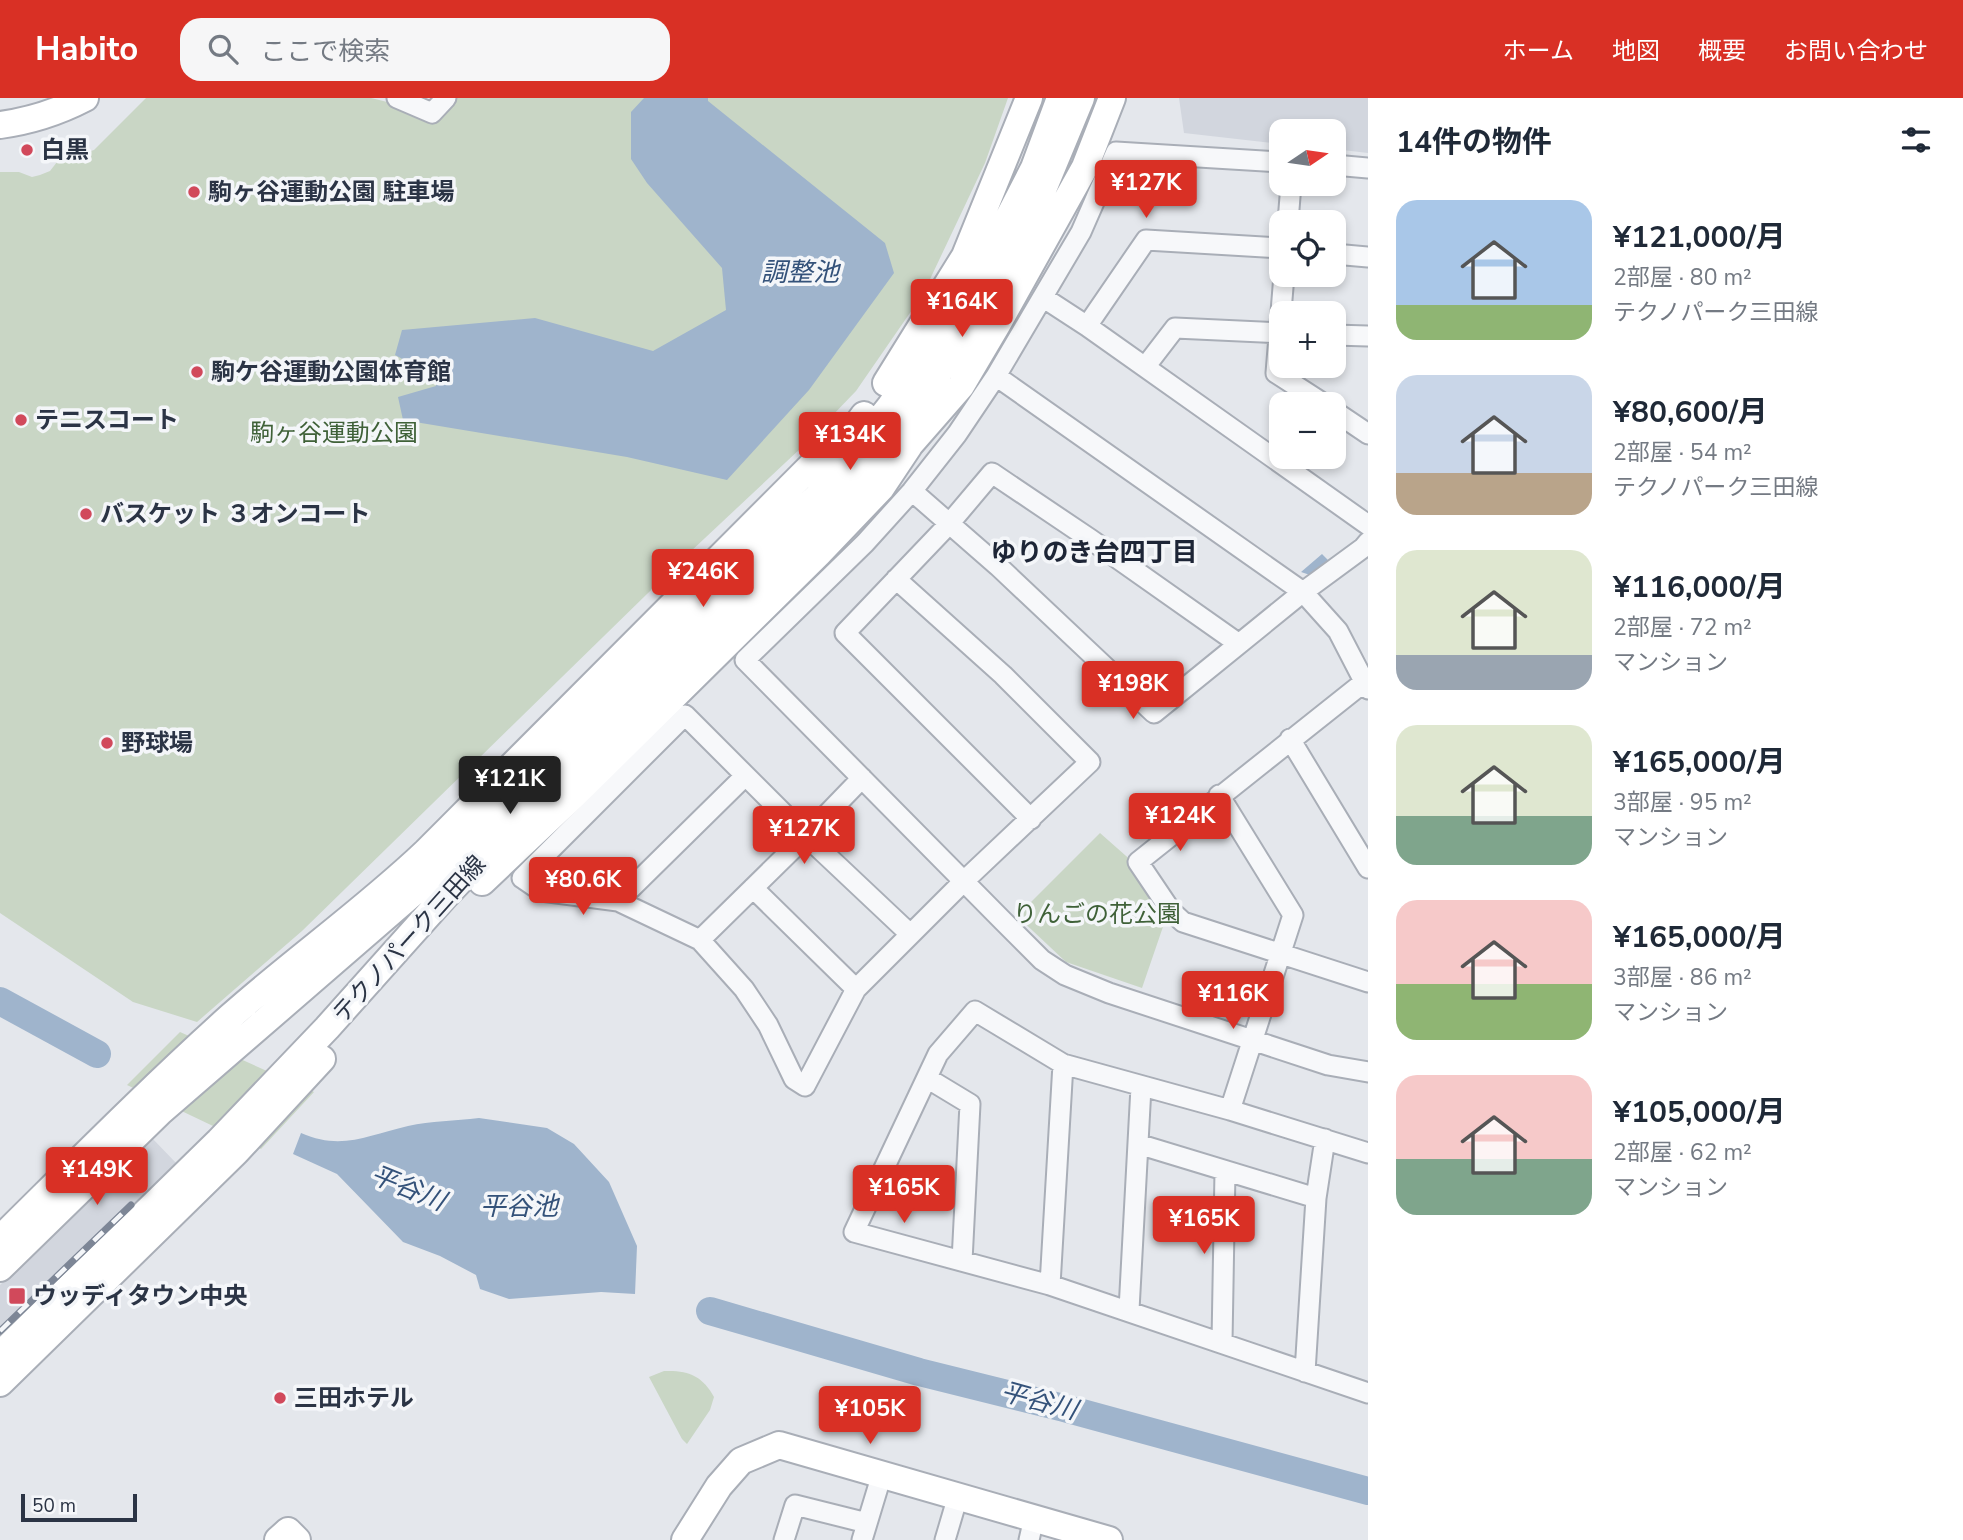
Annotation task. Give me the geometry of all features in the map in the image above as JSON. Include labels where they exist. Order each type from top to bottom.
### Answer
[{"type":"main road","points":[[0,125],[68,107],[85,98]]},
{"type":"main road","points":[[762,551],[778,520],[853,430],[882,390],[965,256],[1029,98]]},
{"type":"main road","name":"テクノパーク三田線","points":[[0,1355],[228,1147],[335,1032],[446,895],[574,749],[762,551],[818,496],[873,428],[969,294],[1034,168],[1060,98]]},
{"type":"main road","name":"テクノパーク三田線","points":[[0,1268],[149,1107],[244,1021],[435,874],[813,528],[904,421],[986,306],[1020,245],[1081,98]]},
{"type":"main road","points":[[813,528],[848,507],[909,446],[961,386],[998,325],[1085,167],[1112,98]]},
{"type":"main road","points":[[244,1021],[426,852],[828,449],[853,430]]},
{"type":"main road","points":[[335,1032],[472,892],[818,554],[881,488],[909,446]]},
{"type":"main road","points":[[426,852],[574,749]]},
{"type":"main road","points":[[472,892],[565,786],[574,749]]},
{"type":"main road","points":[[0,1239],[149,1107]]},
{"type":"main road","points":[[0,1383],[228,1147]]},
{"type":"main road","points":[[685,1540],[719,1486],[741,1461],[779,1445],[958,1496],[1032,1529],[1109,1540]]},
{"type":"main road","points":[[278,1540],[288,1531],[297,1540]]},
{"type":"street","points":[[397,98],[432,113],[446,98]]},
{"type":"street","points":[[1269,161],[1116,152],[1081,232],[1044,298],[957,434],[912,491],[865,543],[745,660],[1042,960],[1065,975],[1109,993],[1328,1065],[1368,1072]]},
{"type":"street","points":[[1346,166],[1368,168]]},
{"type":"street","points":[[1087,326],[1146,240],[1269,247]]},
{"type":"street","points":[[1346,255],[1368,257]]},
{"type":"street","points":[[1044,298],[1368,525]]},
{"type":"street","points":[[1145,367],[1175,328],[1269,332]]},
{"type":"street","points":[[1346,335],[1368,336]]},
{"type":"street","points":[[996,376],[1303,592],[1338,631],[1367,684],[1290,739],[1138,862],[1171,911],[1183,922],[1368,982]]},
{"type":"street","points":[[1284,378],[1305,392]]},
{"type":"street","points":[[1346,419],[1368,433]]},
{"type":"street","points":[[1031,819],[845,634],[949,524],[992,473],[1090,538],[1239,644]]},
{"type":"street","points":[[912,491],[1042,607],[1154,713],[1368,542]]},
{"type":"street","points":[[896,579],[1003,675],[1090,762],[963,882],[856,989],[805,1086],[794,1079],[768,1025],[744,989],[700,940],[618,901],[541,891],[522,878],[685,715],[806,836],[910,934]]},
{"type":"street","points":[[1290,739],[1368,868]]},
{"type":"street","points":[[618,901],[745,776]]},
{"type":"street","points":[[700,940],[862,778]]},
{"type":"street","points":[[1219,795],[1293,915],[1230,1110]]},
{"type":"street","points":[[752,888],[856,989]]},
{"type":"street","points":[[1368,1153],[1230,1110],[1063,1064],[975,1011],[938,1054],[855,1232],[1129,1310],[1368,1393]]},
{"type":"street","points":[[1050,1286],[1063,1064]]},
{"type":"street","points":[[927,1079],[970,1104],[962,1261]]},
{"type":"street","points":[[1129,1310],[1141,1087]]},
{"type":"street","points":[[1305,1372],[1316,1198],[1325,1139]]},
{"type":"street","points":[[1138,1144],[1316,1198]]},
{"type":"street","points":[[1223,1342],[1225,1171]]},
{"type":"street","points":[[784,1540],[795,1505],[865,1531],[882,1474]]},
{"type":"street","points":[[945,1540],[958,1496]]},
{"type":"shaded area","points":[[1179,98],[1368,98],[1368,153],[1346,150],[1346,119],[1269,119],[1269,143],[1184,133]]},
{"type":"shaded area","points":[[151,1137],[178,1165],[0,1342],[0,1285]]},
{"type":"green space","name":"駒ヶ谷運動公園","points":[[146,98],[371,98],[432,113],[446,98],[1008,98],[985,163],[923,294],[856,391],[801,448],[689,553],[302,931],[197,1022],[133,1002],[0,913],[0,172],[19,172],[32,177],[50,171],[57,162],[94,150]]},
{"type":"green space","name":"りんごの花公園","points":[[1100,833],[1134,863],[1166,918],[1142,988],[1066,962],[1017,916]]},
{"type":"green space","points":[[180,1032],[314,1092],[261,1149],[127,1085]]},
{"type":"green space","points":[[664,1371],[687,1373],[700,1379],[714,1397],[710,1410],[687,1444],[649,1377]]},
{"type":"water","name":"調整池","points":[[644,98],[708,98],[708,101],[885,243],[894,273],[809,390],[727,480],[627,457],[403,420],[398,397],[436,386],[438,378],[395,355],[402,330],[535,318],[653,351],[726,310],[722,268],[647,183],[631,159],[631,112]]},
{"type":"water","points":[[1322,554],[1328,560],[1310,575],[1301,572]]},
{"type":"water","name":"平谷池","points":[[479,1118],[547,1128],[574,1144],[609,1182],[637,1246],[635,1294],[601,1292],[509,1299],[480,1289],[476,1275],[440,1256],[403,1242],[337,1174],[293,1154],[301,1133],[329,1141],[355,1140],[417,1124]]},
{"type":"waterway","name":"平谷川","points":[[0,1001],[97,1054]]},
{"type":"waterway","name":"平谷川","points":[[710,1311],[919,1372],[1064,1408],[1368,1491]]},
{"type":"railway","points":[[0,1331],[131,1205]]},
{"type":"place","name":"白黒","points":[[27,150]]},
{"type":"place","name":"駒ヶ谷運動公園 駐車場","points":[[194,192]]},
{"type":"place","name":"駒ケ谷運動公園体育館","points":[[197,372]]},
{"type":"place","name":"テニスコート","points":[[21,420]]},
{"type":"place","name":"バスケット ３オンコート","points":[[86,514]]},
{"type":"place","name":"野球場","points":[[107,743]]},
{"type":"place","name":"ウッディタウン中央","points":[[17,1296]]},
{"type":"place","name":"三田ホテル","points":[[280,1398]]},
{"type":"district","name":"ゆりのき台四丁目","points":[[1094,552]]}]
